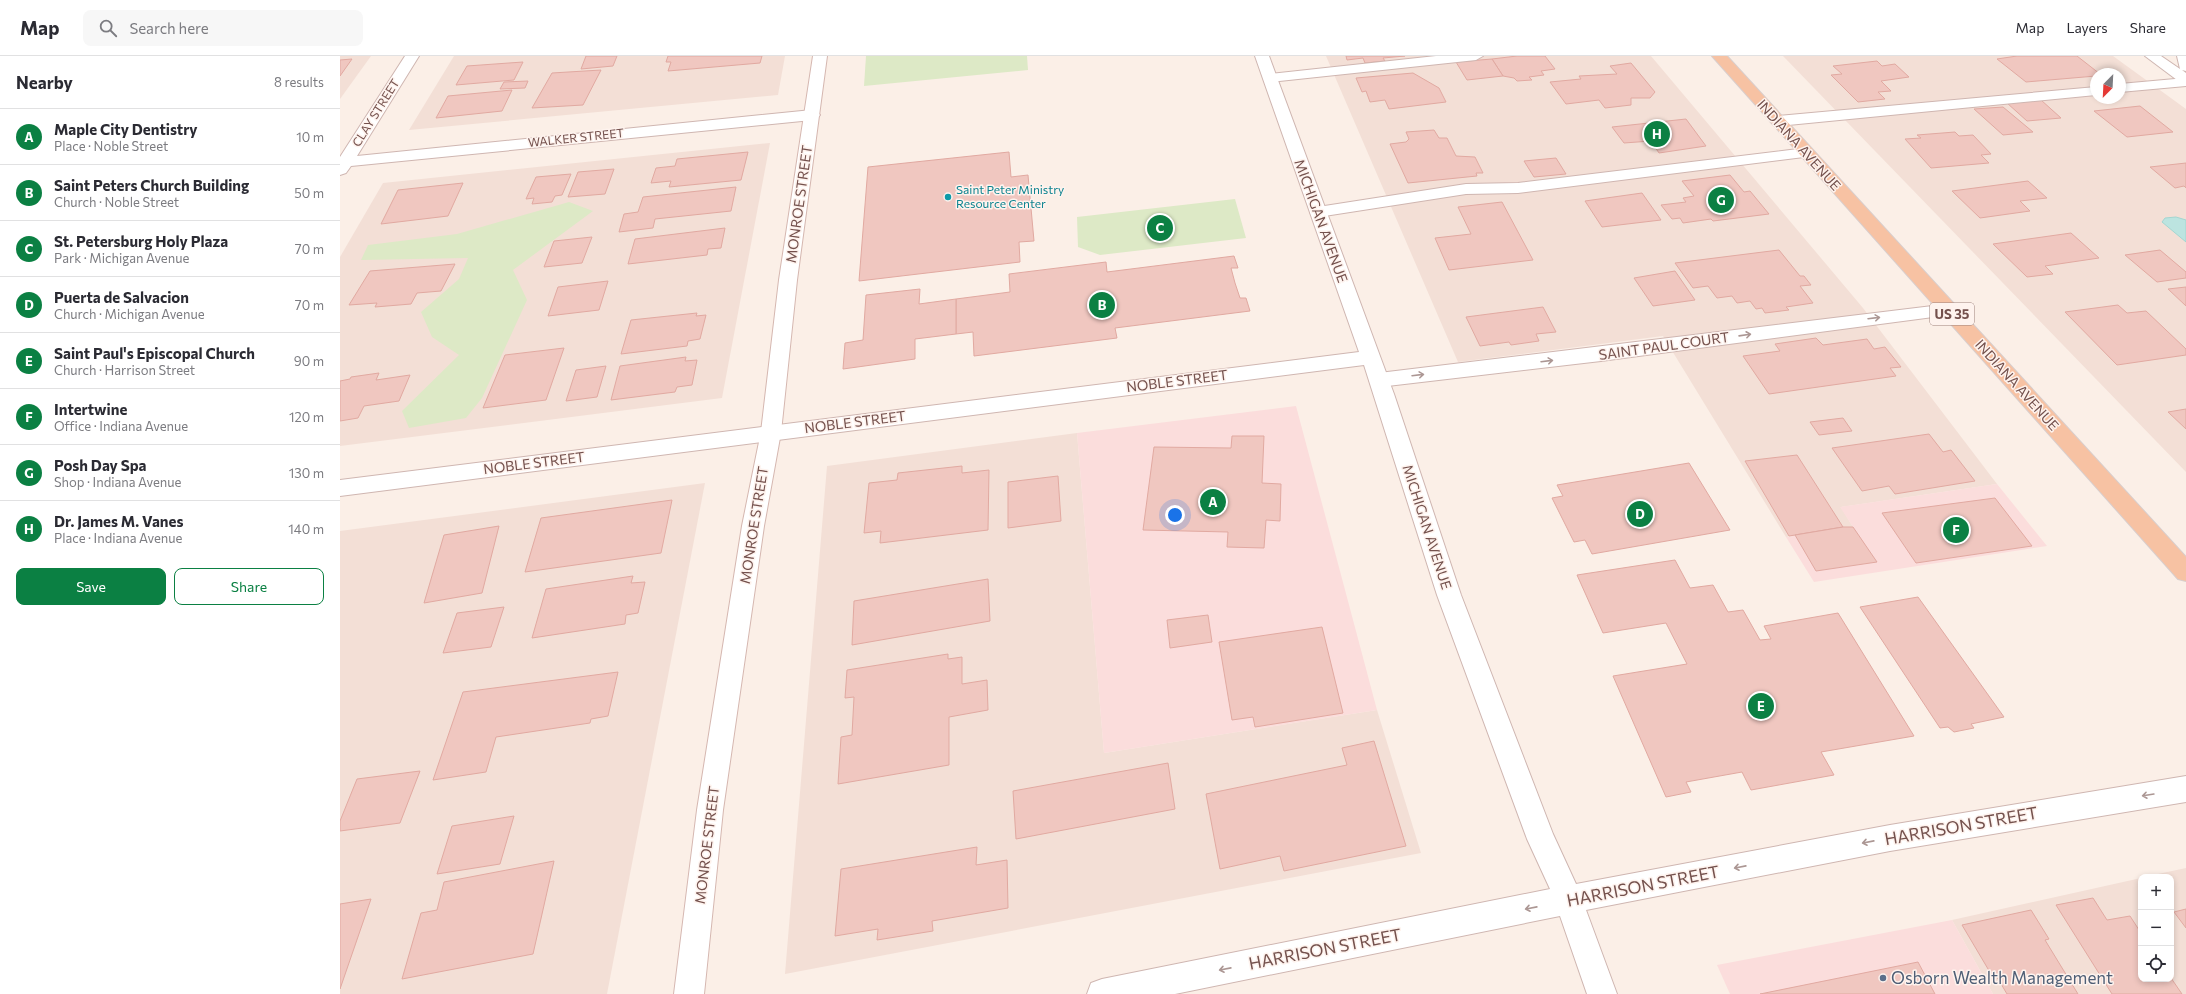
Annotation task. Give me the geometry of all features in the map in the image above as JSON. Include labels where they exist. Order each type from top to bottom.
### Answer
[{"type":"main road","name":"INDIANA AVENUE","points":[[1719,56],[2186,572]]},
{"type":"street","name":"CLAY STREET","points":[[342,164],[412,56]]},
{"type":"street","name":"MONROE STREET","points":[[689,994],[710,810],[753,526],[771,432],[788,280],[820,56]]},
{"type":"street","name":"MICHIGAN AVENUE","points":[[1262,56],[1379,380],[1449,595],[1541,839],[1569,901],[1602,994]]},
{"type":"street","points":[[1270,78],[1476,56]]},
{"type":"street","points":[[2152,56],[2186,81]]},
{"type":"street","points":[[2184,56],[2186,67]]},
{"type":"street","points":[[2126,87],[2186,81]]},
{"type":"street","points":[[1778,121],[2090,92]]},
{"type":"street","name":"WALKER STREET","points":[[342,164],[812,115]]},
{"type":"street","points":[[1318,212],[1466,189],[1518,188],[1806,153]]},
{"type":"street","name":"SAINT PAUL COURT","points":[[1379,380],[1601,354],[1874,318],[1949,310]]},
{"type":"street","name":"NOBLE STREET","points":[[340,488],[771,432],[1371,357]]},
{"type":"street","name":"HARRISON STREET","points":[[1102,994],[1672,879],[1890,838],[2186,789]]},
{"type":"shaded area","points":[[340,56],[371,56],[340,99]]},
{"type":"shaded area","points":[[454,56],[785,56],[778,95],[409,130]]},
{"type":"shaded area","points":[[1326,56],[1651,56],[1863,308],[1997,484],[1841,507],[1853,527],[1786,537],[1663,336],[1458,362]]},
{"type":"shaded area","points":[[1783,56],[2113,56],[2186,109],[2186,472]]},
{"type":"shaded area","points":[[770,143],[722,398],[340,446],[340,257],[383,183]]},
{"type":"shaded area","points":[[1296,406],[1377,710],[1104,753],[1077,433]]},
{"type":"shaded area","points":[[1077,433],[1104,753],[1377,710],[1421,853],[785,974],[827,466]]},
{"type":"shaded area","points":[[705,483],[607,994],[340,994],[340,531]]},
{"type":"shaded area","points":[[1997,484],[2047,546],[1814,582],[1786,537],[1853,527],[1840,507]]},
{"type":"shaded area","points":[[2186,868],[2186,994],[1993,994],[1952,920],[2138,879],[2138,982],[2174,982],[2174,874],[2158,874]]},
{"type":"shaded area","points":[[1952,920],[1993,994],[1730,994],[1717,965]]},
{"type":"green space","points":[[866,56],[1027,56],[1028,70],[864,86]]},
{"type":"green space","points":[[1235,199],[1246,238],[1100,255],[1078,247],[1077,217]]},
{"type":"green space","points":[[569,202],[593,211],[513,270],[527,300],[482,398],[466,418],[409,428],[402,411],[459,355],[432,337],[421,312],[459,279],[468,258],[361,260],[368,245],[457,234]]},
{"type":"water","points":[[2176,217],[2186,220],[2186,242],[2162,222],[2165,218]]},
{"type":"building","points":[[586,56],[617,56],[613,66],[581,69]]},
{"type":"building","points":[[668,56],[762,56],[760,63],[668,71],[671,62],[666,62]]},
{"type":"building","points":[[1346,56],[1405,56],[1383,58],[1385,61],[1365,63],[1363,58],[1347,60]]},
{"type":"building","points":[[1517,56],[1545,56],[1555,69],[1541,71],[1544,75],[1529,77],[1532,80],[1517,81],[1514,78],[1503,76],[1492,59]]},
{"type":"building","points":[[2017,56],[2077,56],[2092,68],[2090,68],[2090,77],[2026,82],[1997,59]]},
{"type":"building","points":[[352,59],[340,76],[340,60]]},
{"type":"building","points":[[1492,59],[1503,76],[1467,80],[1456,62]]},
{"type":"building","points":[[1877,61],[1882,66],[1895,64],[1909,77],[1881,81],[1891,91],[1878,92],[1885,99],[1858,102],[1831,75],[1842,74],[1833,66]]},
{"type":"building","points":[[523,62],[514,80],[456,85],[467,66]]},
{"type":"building","points":[[1631,63],[1655,92],[1650,98],[1631,98],[1631,105],[1605,108],[1599,100],[1566,104],[1550,82],[1581,79],[1579,76],[1617,74],[1610,66]]},
{"type":"building","points":[[601,70],[583,105],[532,108],[552,73]]},
{"type":"building","points":[[1413,73],[1439,88],[1446,102],[1389,109],[1385,100],[1370,102],[1366,91],[1362,92],[1356,78]]},
{"type":"building","points":[[528,81],[525,88],[500,89],[504,82]]},
{"type":"building","points":[[512,90],[502,111],[436,118],[448,96]]},
{"type":"building","points":[[2041,100],[2061,118],[2027,121],[2007,103]]},
{"type":"building","points":[[2140,106],[2173,132],[2127,137],[2094,111]]},
{"type":"building","points":[[2003,107],[2033,132],[2003,135],[1974,109]]},
{"type":"building","points":[[1686,119],[1706,146],[1659,153],[1651,141],[1624,143],[1612,127]]},
{"type":"building","points":[[1434,130],[1439,138],[1447,138],[1456,156],[1475,157],[1483,173],[1476,173],[1477,176],[1408,183],[1390,144],[1406,142],[1409,139],[1406,132]]},
{"type":"building","points":[[1955,132],[1959,136],[1973,135],[1991,154],[1981,155],[1989,163],[1931,168],[1905,139],[1921,138],[1917,135]]},
{"type":"building","points":[[748,152],[741,180],[669,187],[671,181],[651,183],[656,168],[675,166],[677,159]]},
{"type":"building","name":"Saint Peter Ministry Resource Center","points":[[1009,152],[1011,177],[1028,175],[1034,241],[1019,242],[1020,262],[859,281],[868,167]]},
{"type":"building","points":[[1556,158],[1566,174],[1534,177],[1524,161]]},
{"type":"building","points":[[2186,163],[2186,188],[2184,186],[2175,188],[2150,167]]},
{"type":"building","points":[[614,169],[605,194],[568,197],[578,172]]},
{"type":"building","points":[[571,174],[562,195],[555,196],[552,202],[532,204],[534,198],[526,199],[536,177]]},
{"type":"building","points":[[1730,175],[1744,192],[1750,191],[1769,214],[1683,223],[1680,218],[1672,219],[1661,205],[1686,202],[1683,198],[1694,196],[1682,181]]},
{"type":"building","points":[[2028,181],[2047,198],[2020,201],[2030,211],[1980,218],[1952,191]]},
{"type":"building","points":[[463,183],[448,216],[381,224],[398,190]]},
{"type":"building","points":[[736,187],[731,211],[655,219],[653,228],[619,232],[624,214],[638,212],[643,197]]},
{"type":"building","points":[[1642,193],[1661,220],[1602,227],[1585,201]]},
{"type":"building","points":[[1502,202],[1533,260],[1449,270],[1435,238],[1471,234],[1458,207]]},
{"type":"building","points":[[725,228],[721,248],[708,249],[707,255],[628,264],[635,239]]},
{"type":"building","points":[[2071,233],[2099,258],[2045,266],[2053,274],[2027,277],[1993,244]]},
{"type":"building","points":[[592,237],[582,263],[544,267],[554,241]]},
{"type":"building","points":[[1779,250],[1800,276],[1804,276],[1811,285],[1800,286],[1813,303],[1786,307],[1789,310],[1765,313],[1762,308],[1756,309],[1750,301],[1737,303],[1732,296],[1717,298],[1708,286],[1693,288],[1675,263]]},
{"type":"building","points":[[2160,250],[2186,272],[2186,278],[2157,282],[2125,255]]},
{"type":"building","points":[[1234,256],[1238,268],[1231,268],[1235,283],[1240,298],[1246,298],[1250,311],[1115,328],[1117,338],[974,356],[973,332],[956,334],[956,299],[1010,292],[1009,274],[1106,262],[1107,272]]},
{"type":"building","points":[[455,264],[441,291],[417,293],[411,304],[375,307],[377,303],[349,305],[370,271]]},
{"type":"building","points":[[1675,271],[1695,300],[1653,306],[1634,278]]},
{"type":"building","points":[[608,281],[599,310],[548,316],[558,287]]},
{"type":"building","points":[[2186,287],[2186,306],[2168,289]]},
{"type":"building","points":[[920,289],[919,304],[956,299],[956,334],[915,339],[915,359],[843,369],[845,343],[863,340],[866,295]]},
{"type":"building","points":[[2118,305],[2127,313],[2146,311],[2186,349],[2186,355],[2117,365],[2065,312]]},
{"type":"building","points":[[1543,307],[1556,332],[1536,334],[1539,341],[1511,345],[1509,342],[1480,346],[1466,317]]},
{"type":"building","points":[[697,313],[696,316],[706,315],[700,339],[688,341],[687,346],[621,354],[631,320]]},
{"type":"building","points":[[1816,338],[1823,345],[1867,339],[1874,349],[1885,347],[1901,367],[1890,368],[1896,376],[1769,394],[1743,356],[1780,351],[1775,344]]},
{"type":"building","points":[[564,348],[546,400],[483,408],[505,355]]},
{"type":"building","points":[[686,357],[685,361],[697,360],[692,385],[677,387],[675,392],[611,400],[620,366]]},
{"type":"building","points":[[606,366],[597,397],[566,401],[576,370]]},
{"type":"building","points":[[379,373],[376,380],[410,375],[399,401],[364,406],[358,418],[340,421],[340,381],[350,379],[351,377]]},
{"type":"building","points":[[2186,409],[2186,429],[2168,412]]},
{"type":"building","points":[[1843,418],[1852,431],[1819,435],[1810,422]]},
{"type":"building","points":[[1929,434],[1943,452],[1951,450],[1975,481],[1895,494],[1889,486],[1862,491],[1832,448]]},
{"type":"building","points":[[1232,436],[1264,436],[1262,483],[1281,484],[1280,521],[1266,520],[1264,548],[1227,547],[1228,532],[1143,530],[1154,447],[1231,448]]},
{"type":"building","points":[[1797,455],[1843,527],[1789,536],[1745,461]]},
{"type":"building","points":[[1689,463],[1730,530],[1592,554],[1585,540],[1574,542],[1552,498],[1563,496],[1557,485]]},
{"type":"building","points":[[962,466],[962,473],[989,470],[988,530],[880,543],[881,531],[864,533],[869,483],[897,480],[898,473]]},
{"type":"building","points":[[1058,476],[1061,521],[1008,528],[1008,482]]},
{"type":"building","points":[[1995,498],[2032,546],[1916,563],[1882,513]]},
{"type":"building","points":[[672,500],[661,553],[525,572],[541,518]]},
{"type":"building","points":[[499,526],[482,593],[424,603],[444,535]]},
{"type":"building","points":[[1843,527],[1853,527],[1877,562],[1816,571],[1795,535]]},
{"type":"building","points":[[1675,560],[1690,588],[1713,585],[1728,612],[1743,610],[1760,640],[1771,639],[1764,626],[1838,613],[1914,736],[1821,752],[1834,775],[1751,790],[1742,772],[1686,782],[1691,792],[1666,797],[1613,676],[1687,664],[1666,623],[1603,633],[1577,575]]},
{"type":"building","points":[[633,576],[631,583],[645,582],[638,613],[626,615],[625,624],[532,638],[546,589]]},
{"type":"building","points":[[988,579],[990,621],[852,645],[854,601]]},
{"type":"building","points":[[1918,597],[2004,717],[1971,724],[1974,728],[1954,732],[1948,727],[1940,728],[1860,607]]},
{"type":"building","points":[[504,607],[491,647],[443,653],[457,613]]},
{"type":"building","points":[[1208,615],[1212,642],[1170,648],[1167,620]]},
{"type":"building","points":[[1322,627],[1343,713],[1255,727],[1253,717],[1232,720],[1219,642]]},
{"type":"building","points":[[948,654],[948,659],[962,657],[962,684],[987,680],[988,710],[949,717],[949,765],[838,784],[841,737],[852,735],[854,697],[845,698],[847,670]]},
{"type":"building","points":[[618,672],[608,716],[591,719],[590,723],[496,737],[486,772],[433,780],[463,692]]},
{"type":"building","points":[[1374,741],[1406,846],[1284,871],[1280,856],[1220,869],[1206,794],[1347,765],[1342,748]]},
{"type":"building","points":[[1168,763],[1175,809],[1016,839],[1013,791]]},
{"type":"building","points":[[420,771],[400,823],[340,831],[340,821],[357,779]]},
{"type":"building","points":[[514,816],[500,864],[437,874],[452,826]]},
{"type":"building","points":[[977,847],[976,865],[1007,860],[1008,908],[932,921],[933,931],[877,940],[878,929],[835,936],[841,869]]},
{"type":"building","points":[[554,861],[533,954],[402,979],[421,913],[437,910],[444,882]]},
{"type":"building","points":[[2093,898],[2107,920],[2130,916],[2138,928],[2138,982],[2174,982],[2182,994],[2112,994],[2056,905]]},
{"type":"building","points":[[371,899],[340,989],[340,904]]},
{"type":"building","points":[[2186,909],[2186,928],[2174,912]]},
{"type":"building","points":[[2031,910],[2049,939],[2045,940],[2078,994],[2007,994],[1994,972],[1991,974],[1962,925]]},
{"type":"building","name":"Osborn Wealth Management","points":[[1918,962],[1935,994],[1760,994]]},
{"type":"place","name":"Dr. James M. Vanes","points":[[1657,134]]},
{"type":"place","name":"Saint Peter Ministry Resource Center","points":[[948,197]]},
{"type":"place","name":"Posh Day Spa","points":[[1721,200]]},
{"type":"place","name":"St. Petersburg Holy Plaza","points":[[1160,228]]},
{"type":"place","name":"Saint Peters Church Building","points":[[1102,305]]},
{"type":"place","name":"Maple City Dentistry","points":[[1213,502]]},
{"type":"place","name":"Puerta de Salvacion","points":[[1640,514]]},
{"type":"place","name":"Intertwine","points":[[1956,530]]},
{"type":"place","name":"Saint Paul's Episcopal Church","points":[[1761,706]]},
{"type":"place","name":"Osborn Wealth Management","points":[[1883,978]]}]
